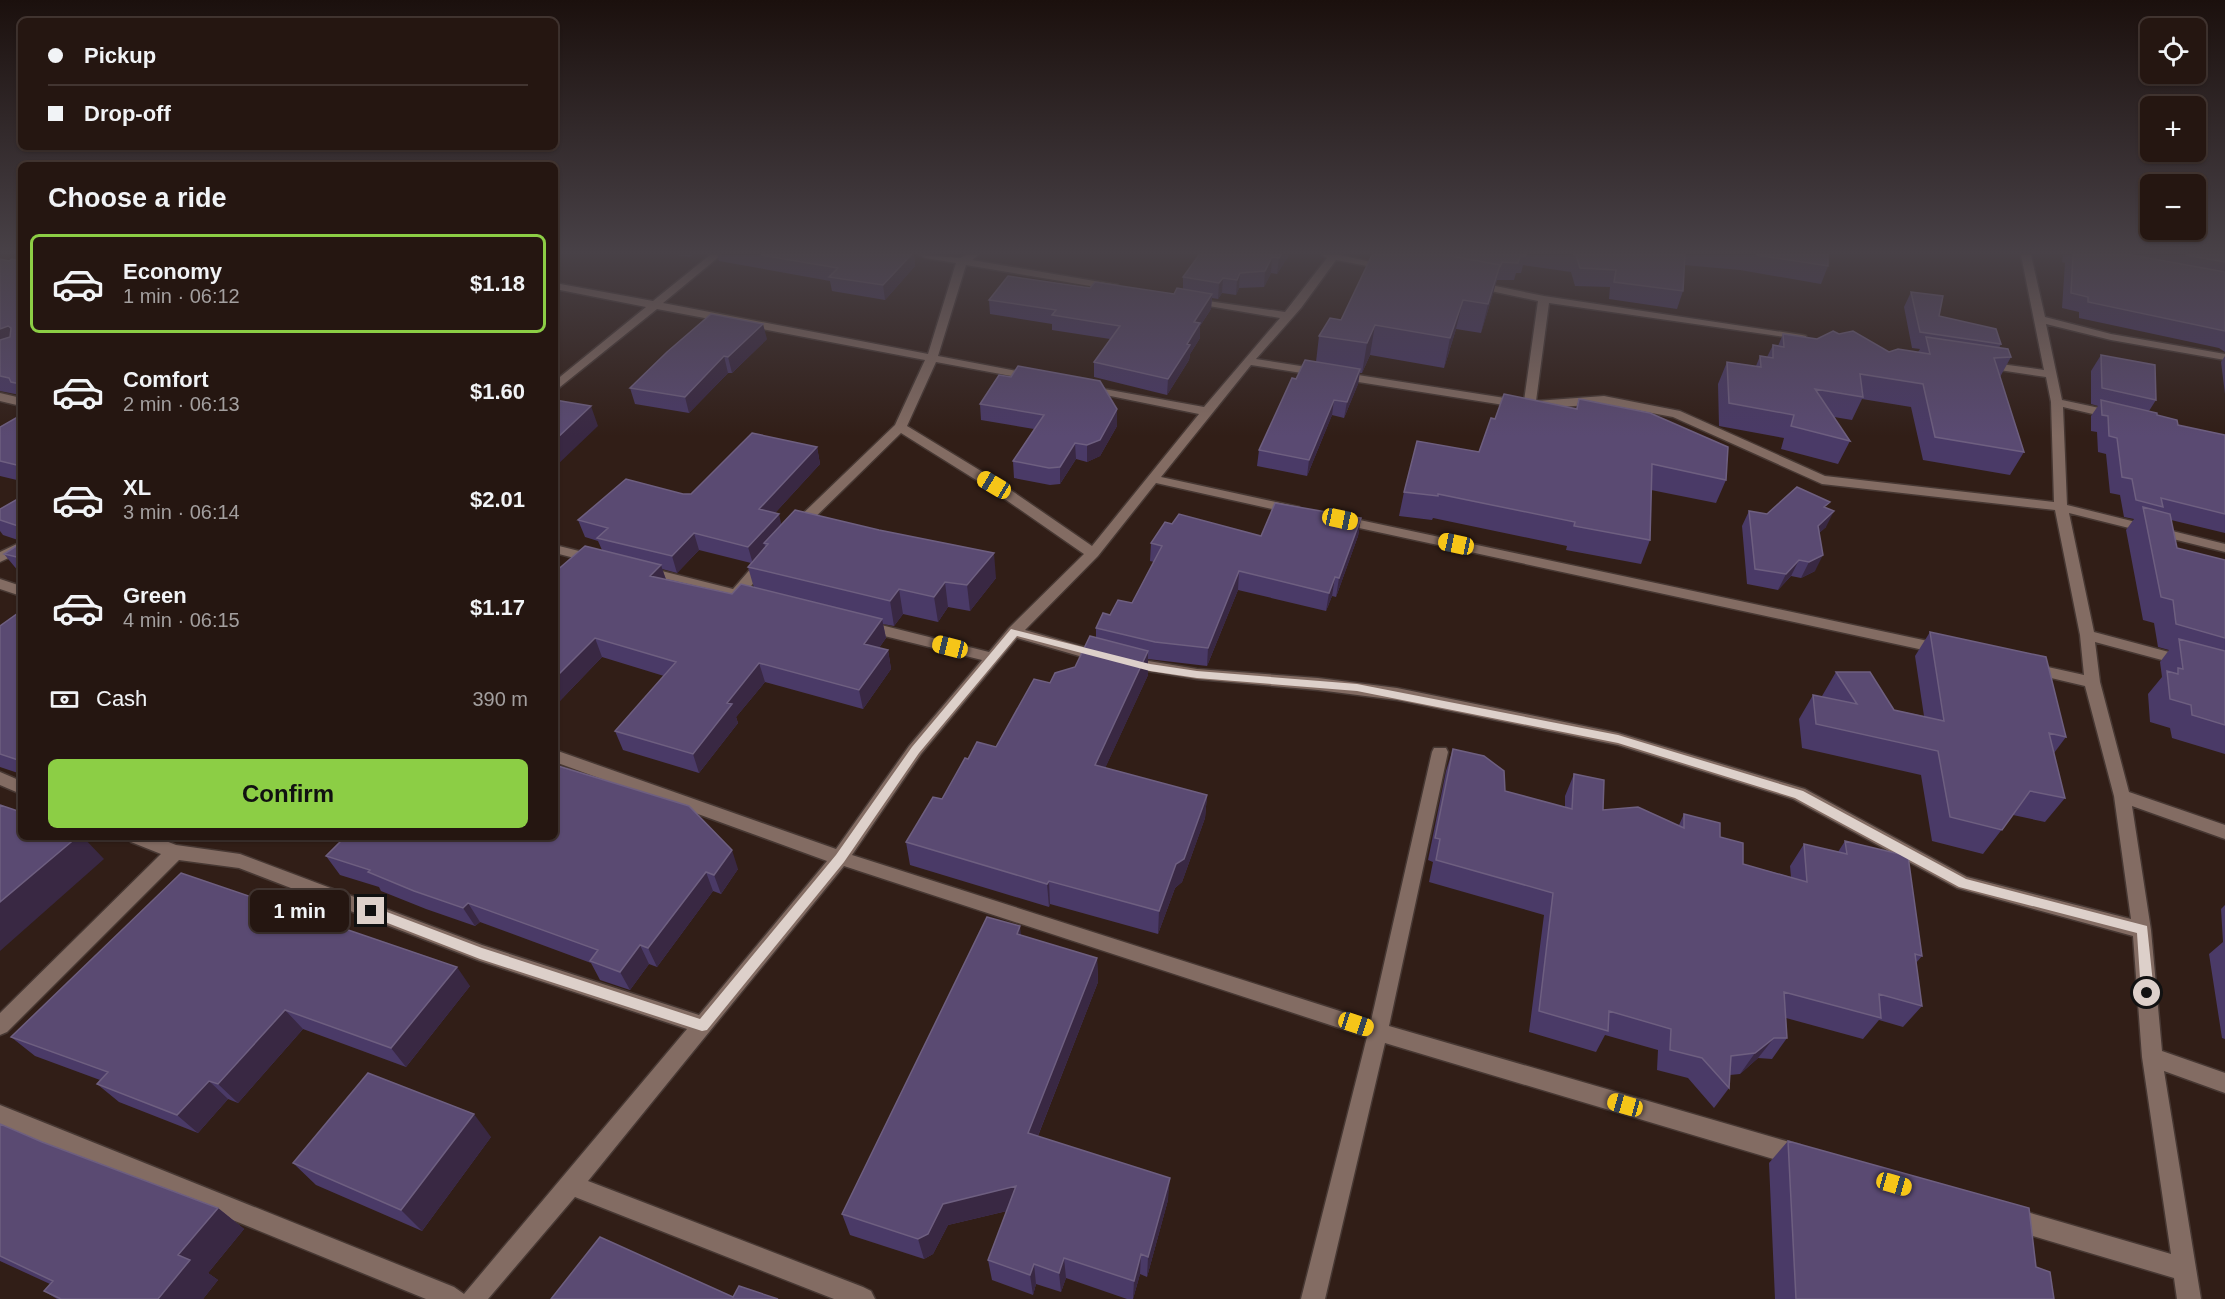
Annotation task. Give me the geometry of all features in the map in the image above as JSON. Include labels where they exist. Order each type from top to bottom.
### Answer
[{"type":"street","points":[[558,385],[641,316]]},
{"type":"street","points":[[710,316],[1047,380]]},
{"type":"street","points":[[788,536],[900,428],[933,358],[948,316]]},
{"type":"street","points":[[473,1299],[571,1185],[840,858],[915,750],[1014,632],[1093,553],[1248,361],[1288,316]]},
{"type":"street","points":[[1529,405],[1542,316]]},
{"type":"street","points":[[1653,316],[1814,340]]},
{"type":"street","points":[[2038,316],[2057,402],[2061,507],[2087,635],[2091,682],[2122,796],[2142,930],[2152,1057],[2189,1299]]},
{"type":"street","points":[[2039,319],[2111,337],[2225,357]]},
{"type":"street","points":[[1248,361],[1529,405],[1604,400],[1676,414],[1822,480],[2061,507],[2225,548]]},
{"type":"street","points":[[1979,364],[2050,374]]},
{"type":"street","points":[[1071,384],[1209,412]]},
{"type":"street","points":[[0,397],[18,401]]},
{"type":"street","points":[[2057,402],[2124,418]]},
{"type":"street","points":[[900,428],[994,485],[1093,553]]},
{"type":"street","points":[[1154,479],[1305,512]]},
{"type":"street","points":[[1328,517],[1954,652]]},
{"type":"street","points":[[0,558],[18,548]]},
{"type":"street","points":[[558,550],[611,563]]},
{"type":"street","points":[[735,595],[773,553]]},
{"type":"street","points":[[633,569],[768,602]]},
{"type":"street","points":[[0,585],[18,590]]},
{"type":"street","points":[[847,621],[993,658]]},
{"type":"street","points":[[1014,632],[1150,668],[1397,694],[1618,739],[1799,794],[1963,883],[2142,930]]},
{"type":"street","points":[[2087,635],[2225,672]]},
{"type":"street","points":[[2011,664],[2091,682]]},
{"type":"street","points":[[1313,1299],[1378,1032],[1440,752]]},
{"type":"street","points":[[558,757],[840,858],[1378,1032],[1821,1163]]},
{"type":"street","points":[[0,778],[18,787]]},
{"type":"street","points":[[2122,796],[2225,832]]},
{"type":"street","points":[[145,840],[175,852],[240,861],[480,953],[702,1025]]},
{"type":"street","points":[[0,1026],[175,852]]},
{"type":"street","points":[[2152,1057],[2225,1083]]},
{"type":"street","points":[[0,1115],[454,1299]]},
{"type":"street","points":[[571,1185],[863,1299]]},
{"type":"street","points":[[1992,1213],[2185,1270]]},
{"type":"building","points":[[0,316],[18,316],[18,383],[0,376],[0,340],[10,337],[11,328],[8,326],[0,329]]},
{"type":"building","points":[[709,316],[763,324],[728,357],[724,356],[685,397],[630,388]]},
{"type":"building","points":[[1056,316],[1198,316],[1194,322],[1200,323],[1187,344],[1190,345],[1168,379],[1094,362],[1120,326]]},
{"type":"building","points":[[1343,316],[1458,316],[1450,338],[1375,325],[1367,343],[1319,336],[1330,318],[1341,320]]},
{"type":"building","points":[[1916,316],[1939,316],[1996,329],[2001,344],[1920,332]]},
{"type":"building","points":[[2152,316],[2225,316],[2225,331]]},
{"type":"building","points":[[1833,331],[1839,334],[1853,331],[1889,352],[1898,349],[1930,354],[1926,337],[2008,349],[2011,357],[1994,358],[2024,452],[1935,437],[1923,384],[1860,374],[1863,397],[1815,389],[1850,441],[1791,426],[1794,415],[1729,403],[1727,362],[1761,367],[1760,356],[1773,358],[1773,345],[1784,347],[1783,334],[1817,339]]},
{"type":"building","points":[[2101,355],[2155,365],[2156,400],[2102,388]]},
{"type":"building","points":[[1305,360],[1360,369],[1347,402],[1334,400],[1309,460],[1259,450],[1292,378],[1296,379]]},
{"type":"building","points":[[1018,366],[1100,381],[1117,409],[1100,440],[1087,445],[1075,443],[1060,467],[1049,468],[1013,461],[1044,415],[980,404],[999,375],[1011,377]]},
{"type":"building","points":[[1504,394],[1577,409],[1579,399],[1650,413],[1728,447],[1726,480],[1652,464],[1650,540],[1574,526],[1575,522],[1438,494],[1438,496],[1404,492],[1417,441],[1479,452],[1491,418],[1495,419]]},
{"type":"building","points":[[558,400],[591,406],[558,437]]},
{"type":"building","points":[[2101,400],[2157,413],[2157,415],[2177,420],[2178,425],[2225,435],[2225,514],[2161,498],[2163,507],[2136,500],[2132,479],[2122,477],[2117,438],[2109,436],[2108,416],[2102,415]]},
{"type":"building","points":[[18,417],[18,465],[0,461],[0,427]]},
{"type":"building","points":[[752,433],[817,447],[759,509],[779,514],[748,547],[694,533],[672,556],[597,538],[608,528],[578,520],[626,479],[691,494]]},
{"type":"building","points":[[1797,487],[1830,502],[1824,507],[1834,511],[1818,526],[1823,555],[1809,562],[1799,560],[1786,574],[1755,569],[1749,511],[1767,514]]},
{"type":"building","points":[[18,499],[18,526],[0,520],[0,509]]},
{"type":"building","points":[[1275,503],[1361,518],[1339,578],[1335,577],[1329,593],[1239,571],[1208,648],[1155,642],[1096,628],[1103,613],[1110,615],[1118,600],[1132,603],[1162,546],[1151,543],[1165,522],[1172,524],[1179,514],[1261,536]]},
{"type":"building","points":[[2143,507],[2170,514],[2177,548],[2225,560],[2225,638],[2176,624],[2173,600],[2161,597]]},
{"type":"building","points":[[795,510],[879,530],[994,553],[967,585],[945,582],[934,597],[899,589],[890,601],[748,567],[768,544],[764,543]]},
{"type":"building","points":[[18,545],[18,557],[4,554]]},
{"type":"building","points":[[585,546],[661,565],[650,576],[732,594],[741,584],[882,619],[864,644],[888,650],[859,690],[759,663],[727,703],[732,704],[693,754],[615,731],[676,662],[595,638],[558,675],[558,569]]},
{"type":"building","points":[[18,613],[18,760],[0,754],[0,626]]},
{"type":"building","points":[[1930,632],[2046,657],[2066,737],[2049,733],[2065,798],[2030,791],[2002,830],[1950,817],[1938,751],[1816,724],[1813,695],[1857,704],[1836,672],[1870,672],[1894,710],[1944,721]]},
{"type":"building","points":[[1090,636],[1148,651],[1095,765],[1207,795],[1184,859],[1176,864],[1159,911],[1049,881],[1047,884],[906,842],[933,797],[942,799],[965,758],[968,759],[977,742],[996,747],[1034,679],[1050,683],[1055,673],[1075,667]]},
{"type":"building","points":[[2179,639],[2225,651],[2225,725],[2192,715],[2191,705],[2170,699],[2167,671],[2178,674],[2178,668],[2183,669]]},
{"type":"building","points":[[1453,749],[1484,756],[1504,771],[1505,791],[1572,809],[1574,774],[1604,780],[1603,810],[1638,807],[1684,828],[1684,814],[1720,823],[1720,837],[1743,843],[1743,864],[1807,882],[1804,844],[1847,854],[1845,841],[1908,856],[1922,956],[1915,954],[1922,1006],[1879,994],[1881,1018],[1784,992],[1787,1038],[1774,1038],[1755,1053],[1731,1056],[1729,1088],[1702,1058],[1670,1050],[1671,1029],[1609,1011],[1608,1031],[1539,1011],[1553,893],[1436,860],[1440,839],[1435,838]]},
{"type":"building","points":[[558,766],[689,806],[732,850],[714,875],[706,872],[648,948],[640,945],[620,972],[590,961],[598,950],[468,903],[463,908],[368,872],[370,870],[326,856],[342,840],[558,840]]},
{"type":"building","points":[[0,805],[18,811],[18,840],[73,840],[0,902]]},
{"type":"building","points":[[181,873],[457,967],[391,1048],[285,1010],[218,1084],[209,1081],[177,1115],[97,1084],[108,1072],[11,1037]]},
{"type":"building","points":[[987,917],[1020,926],[1017,934],[1097,958],[1028,1133],[1170,1178],[1148,1257],[1141,1254],[1134,1281],[1064,1258],[1059,1273],[1034,1264],[1030,1275],[988,1260],[1016,1186],[943,1204],[928,1234],[918,1239],[842,1214]]},
{"type":"building","points":[[368,1073],[474,1114],[401,1210],[293,1163]]},
{"type":"building","points":[[0,1124],[218,1208],[178,1255],[190,1260],[158,1299],[61,1299],[44,1291],[53,1281],[0,1256]]},
{"type":"building","points":[[1788,1141],[2029,1208],[2036,1267],[2050,1272],[2054,1299],[1796,1299]]},
{"type":"building","points":[[600,1237],[733,1297],[739,1286],[778,1299],[551,1299]]},
{"type":"route","points":[[371,911],[480,953],[702,1025],[840,858],[915,750],[1014,632],[1150,668],[1357,688],[1460,706],[1618,739],[1799,794],[1963,883],[2142,930],[2147,993]]}]
